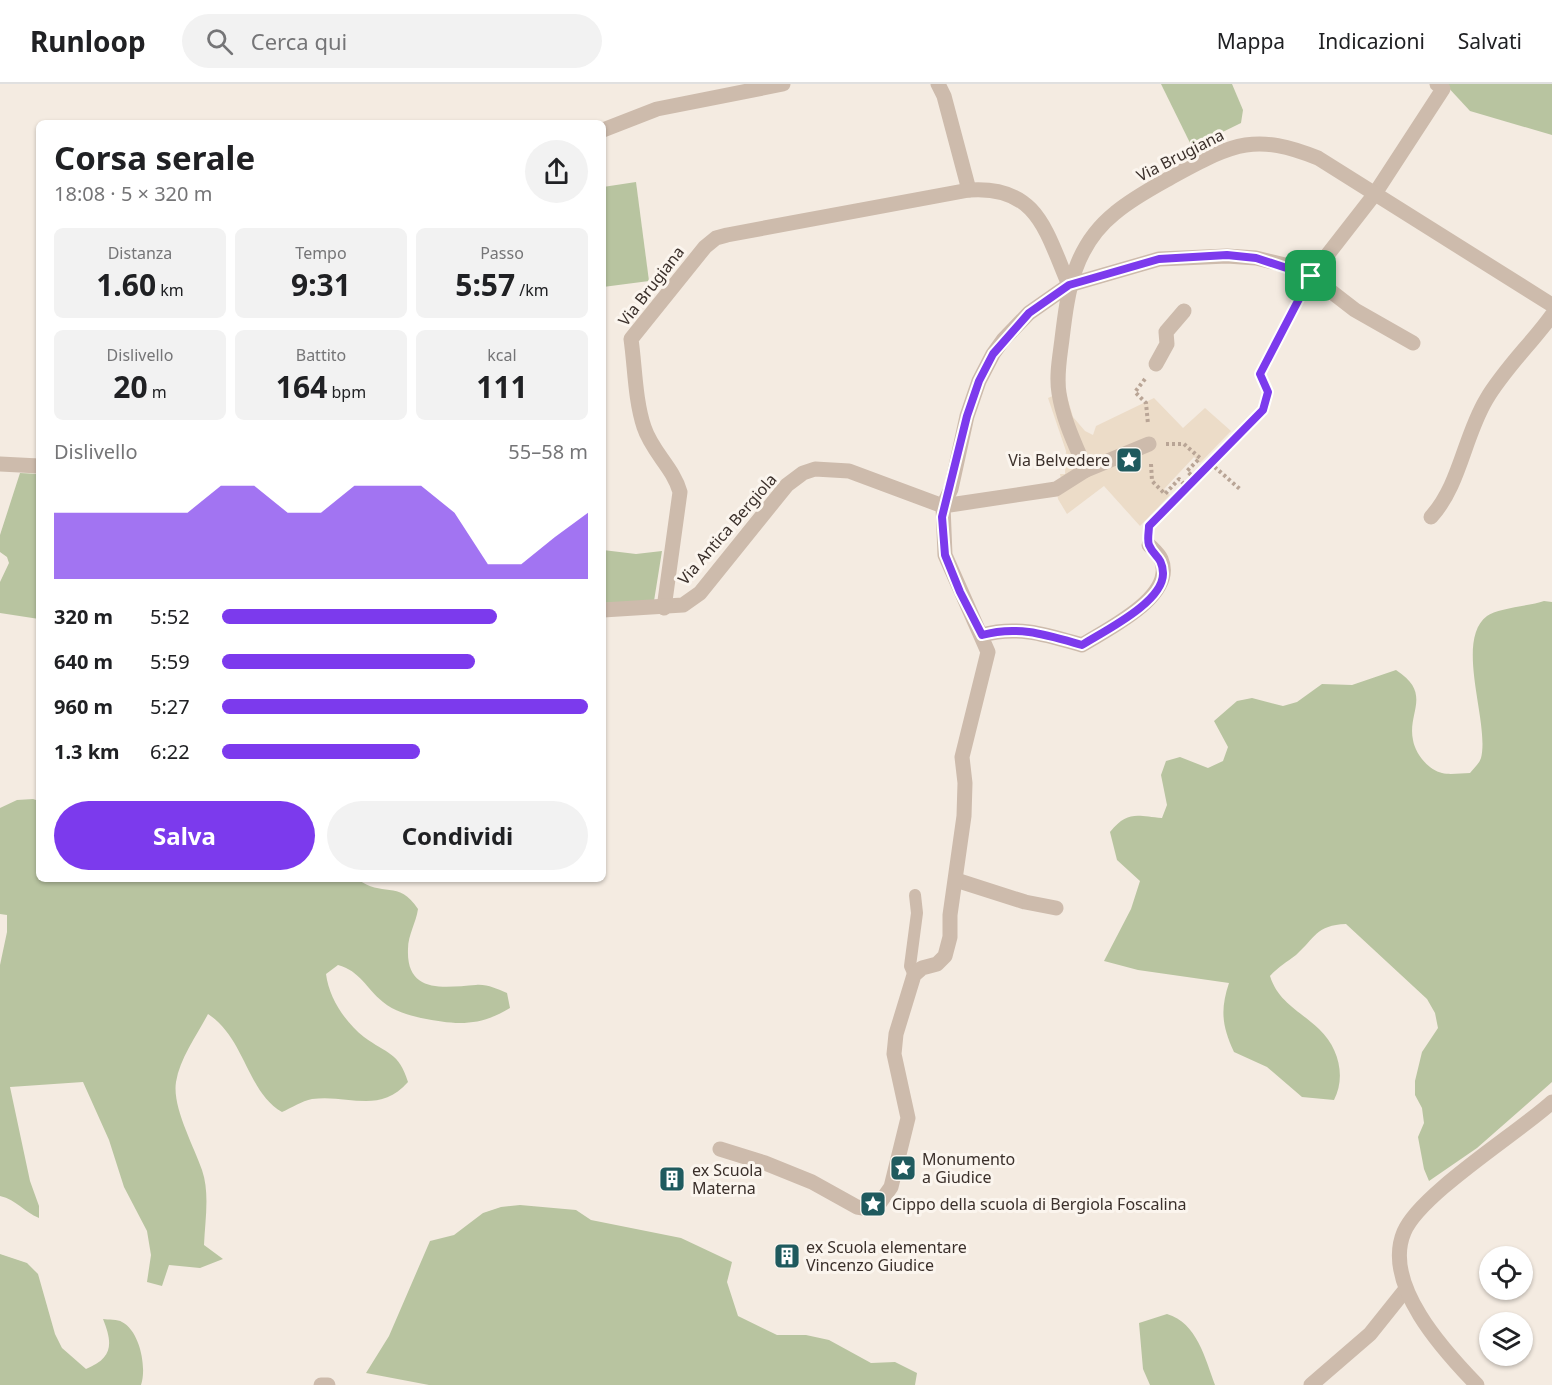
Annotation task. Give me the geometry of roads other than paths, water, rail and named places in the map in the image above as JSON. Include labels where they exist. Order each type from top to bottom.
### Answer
[{"type":"street","points":[[606,129],[657,110],[783,84]]},
{"type":"street","points":[[938,84],[944,96],[969,189]]},
{"type":"street","points":[[1311,276],[1374,195],[1443,90],[1437,84]]},
{"type":"street","name":"Via Brugiana","points":[[1086,471],[1065,418],[1059,393],[1060,356],[1069,285],[1081,256],[1095,234],[1115,213],[1145,192],[1228,148],[1260,142],[1290,146],[1318,158],[1552,305]]},
{"type":"street","name":"Via Brugiana","points":[[664,608],[680,492],[676,479],[657,455],[644,426],[631,339],[705,247],[716,238],[969,189],[1002,190],[1029,206],[1044,228],[1069,285]]},
{"type":"street","points":[[720,1149],[765,1163],[812,1182],[857,1207],[869,1209],[879,1204],[891,1187],[908,1118],[894,1054],[896,1034],[914,975],[922,968],[937,964],[945,956],[950,937],[950,915],[964,816],[965,783],[962,757],[988,652],[945,555],[943,506],[951,489],[967,416],[979,381],[993,354],[1029,313],[1069,285],[1136,264],[1173,257],[1256,258],[1311,276],[1354,310],[1413,343]]},
{"type":"street","points":[[1156,364],[1167,344],[1166,332],[1184,311]]},
{"type":"street","points":[[1431,517],[1445,501],[1467,439],[1487,399],[1552,315]]},
{"type":"street","points":[[943,506],[1056,489],[1086,471],[1149,444]]},
{"type":"street","points":[[0,464],[36,466]]},
{"type":"street","name":"Via Antica Bergiola","points":[[606,610],[683,605],[700,593],[787,485],[803,473],[814,470],[849,471],[943,506]]},
{"type":"street","points":[[982,635],[1002,629],[1027,630],[1082,645],[1131,614],[1156,593],[1163,576],[1161,559],[1149,545]]},
{"type":"street","points":[[956,880],[1025,902],[1056,908]]},
{"type":"street","points":[[1477,1385],[1441,1349],[1406,1289],[1400,1260],[1404,1232],[1425,1204],[1552,1102]]},
{"type":"street","points":[[1311,1385],[1370,1334],[1406,1289]]},
{"type":"street","points":[[321,1385],[328,1385]]},
{"type":"lane","points":[[914,975],[910,959],[917,913],[915,895]]},
{"type":"place","name":"Via Belvedere","points":[[1129,460]]},
{"type":"place","name":"Monumento a Giudice","points":[[903,1168]]},
{"type":"place","name":"ex Scuola Materna","points":[[672,1179]]},
{"type":"place","name":"Cippo della scuola di Bergiola Foscalina","points":[[873,1204]]},
{"type":"place","name":"ex Scuola elementare Vincenzo Giudice","points":[[787,1256]]}]
